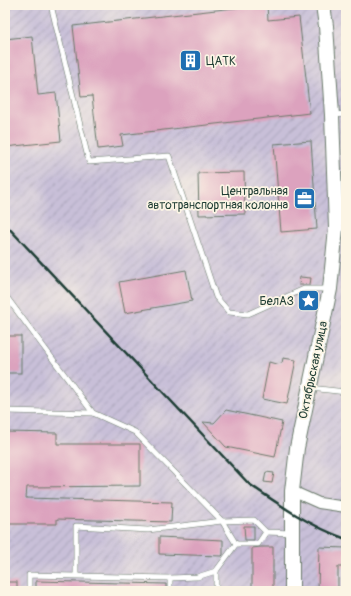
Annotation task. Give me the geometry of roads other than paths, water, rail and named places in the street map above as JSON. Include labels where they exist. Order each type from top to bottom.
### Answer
[{"type":"street","name":"Октябрьская улица","points":[[292,591],[292,490],[297,448],[330,289],[336,228],[339,115],[323,5]]},
{"type":"street","points":[[292,490],[319,503],[346,508]]},
{"type":"lane","points":[[50,5],[89,162],[169,156],[216,297],[229,312],[248,314],[304,289],[330,289]]},
{"type":"lane","points":[[5,294],[92,413]]},
{"type":"lane","points":[[310,388],[346,392]]},
{"type":"lane","points":[[5,411],[92,413],[135,432],[222,521],[236,544]]},
{"type":"lane","points":[[76,575],[76,526],[148,530],[222,521],[254,520],[266,532],[292,533]]},
{"type":"lane","points":[[236,544],[258,544],[266,532]]},
{"type":"lane","points":[[29,591],[29,575],[170,578],[197,577],[216,571],[236,544]]},
{"type":"lane","points":[[216,571],[216,591]]},
{"type":"lane","points":[[170,578],[170,591]]},
{"type":"railway","points":[[5,224],[249,484],[284,508],[308,522],[346,539]]},
{"type":"place","name":"ЦАТК","points":[[190,61]]},
{"type":"place","name":"Центральная автотранспортная колонна","points":[[304,198]]},
{"type":"place","name":"БелАЗ","points":[[309,301]]}]
